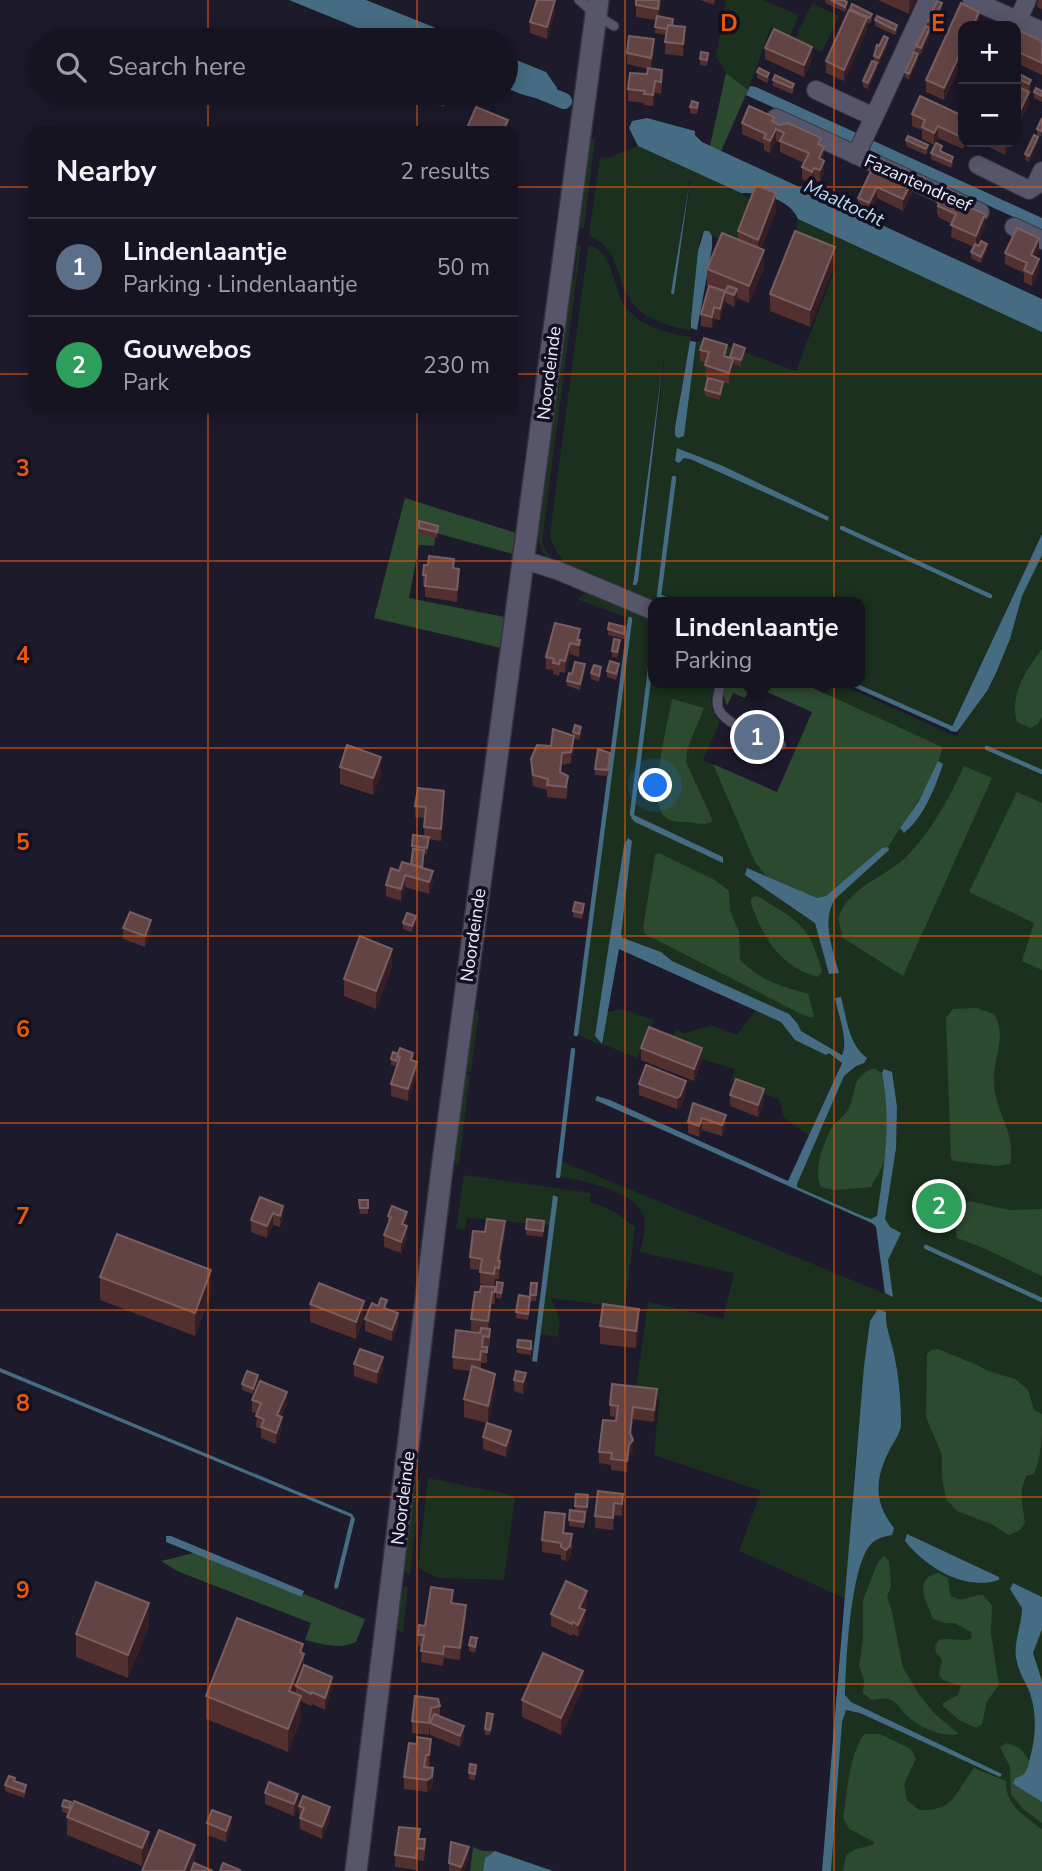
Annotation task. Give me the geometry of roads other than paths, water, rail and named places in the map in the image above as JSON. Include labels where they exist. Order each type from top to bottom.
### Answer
[{"type":"main road","name":"Noordeinde","points":[[356,1871],[443,1156],[602,14]]},
{"type":"street","name":"Fazantendreef","points":[[860,146],[928,0]]},
{"type":"street","points":[[972,0],[1042,31]]},
{"type":"street","points":[[1018,20],[1027,0]]},
{"type":"street","points":[[816,90],[874,117]]},
{"type":"street","name":"Fazantendreef","points":[[776,118],[860,146],[980,212]]},
{"type":"street","points":[[978,165],[1029,190],[1035,186],[1042,171]]},
{"type":"street","points":[[1014,227],[1042,240]]},
{"type":"street","points":[[524,561],[559,570],[648,608]]},
{"type":"lane","points":[[579,0],[602,14]]},
{"type":"lane","points":[[720,688],[717,701],[722,714],[740,727],[781,745]]},
{"type":"water","points":[[289,0],[366,0],[436,28],[358,28]]},
{"type":"water","points":[[518,61],[546,72],[557,88],[554,97],[535,98],[518,93]]},
{"type":"water","points":[[750,86],[1042,218],[1042,230],[746,95]]},
{"type":"water","points":[[647,118],[695,131],[695,135],[702,142],[1042,299],[1042,332],[798,219],[788,206],[774,198],[741,193],[638,146],[629,128],[632,121]]},
{"type":"water","points":[[690,180],[674,294],[672,294],[671,293]]},
{"type":"water","points":[[704,231],[709,231],[712,236],[712,248],[697,330],[691,328],[691,320],[698,251]]},
{"type":"water","points":[[690,341],[696,342],[684,436],[678,438],[675,428]]},
{"type":"water","points":[[663,362],[638,581],[633,585]]},
{"type":"water","points":[[677,448],[723,466],[829,517],[828,521],[690,459],[684,458],[679,463],[675,461]]},
{"type":"water","points":[[1042,534],[1042,555],[1022,596],[1010,639],[996,673],[987,691],[957,732],[950,731]]},
{"type":"water","points":[[938,761],[943,764],[932,792],[917,819],[904,833],[900,828],[919,801]]},
{"type":"water","points":[[632,814],[723,857],[723,863],[635,822],[631,818]]},
{"type":"water","points":[[628,838],[632,841],[621,935],[623,938],[661,952],[672,961],[789,1014],[801,1031],[842,1055],[844,1035],[835,998],[841,997],[852,1038],[867,1058],[844,1076],[797,1187],[865,1217],[871,1219],[877,1216],[887,1127],[882,1073],[884,1069],[892,1072],[897,1107],[896,1148],[885,1219],[890,1227],[901,1233],[888,1260],[893,1297],[885,1293],[876,1227],[872,1223],[595,1100],[597,1096],[610,1100],[788,1181],[842,1063],[829,1053],[826,1055],[795,1040],[781,1022],[619,949],[602,1044],[595,1036],[624,845]]},
{"type":"water","points":[[888,847],[889,850],[835,899],[831,908],[831,945],[839,973],[829,974],[815,923],[745,875],[747,868],[817,898],[826,896],[882,848]]},
{"type":"water","points":[[553,1195],[558,1197],[537,1362],[532,1361]]},
{"type":"water","points":[[878,1309],[886,1312],[900,1398],[901,1427],[881,1470],[878,1490],[882,1509],[894,1528],[892,1535],[872,1543],[859,1571],[851,1615],[845,1695],[851,1702],[1002,1774],[1000,1777],[860,1713],[846,1710],[842,1722],[831,1871],[822,1871],[864,1366],[870,1321]]},
{"type":"water","points":[[0,1368],[352,1514],[355,1519],[338,1588],[334,1587],[351,1517],[0,1372]]},
{"type":"water","points":[[907,1534],[999,1577],[999,1580],[973,1582],[947,1575],[914,1551],[905,1541]]},
{"type":"water","points":[[166,1536],[304,1591],[302,1597],[166,1542]]},
{"type":"water","points":[[1013,1583],[1042,1597],[1042,1629],[1033,1653],[1042,1681],[1042,1802],[1013,1784],[1015,1778],[1024,1774],[1027,1769],[1035,1726],[1030,1693],[1019,1670],[1016,1655],[1022,1608],[1010,1589]]},
{"type":"water","points":[[495,1851],[553,1871],[483,1871],[485,1858]]},
{"type":"waterway","name":"Maaltocht","points":[[518,82],[564,101]]},
{"type":"waterway","points":[[661,597],[659,596],[674,478]]},
{"type":"waterway","points":[[842,528],[990,596]]},
{"type":"waterway","points":[[576,1034],[630,619]]},
{"type":"waterway","points":[[632,814],[648,686]]},
{"type":"waterway","points":[[861,688],[951,728]]},
{"type":"waterway","points":[[987,748],[1042,772]]},
{"type":"waterway","points":[[558,1176],[573,1050]]},
{"type":"waterway","points":[[926,1247],[1042,1300]]},
{"type":"place","name":"Lindenlaantje","points":[[757,737]]},
{"type":"place","name":"Gouwebos","points":[[939,1206]]}]
